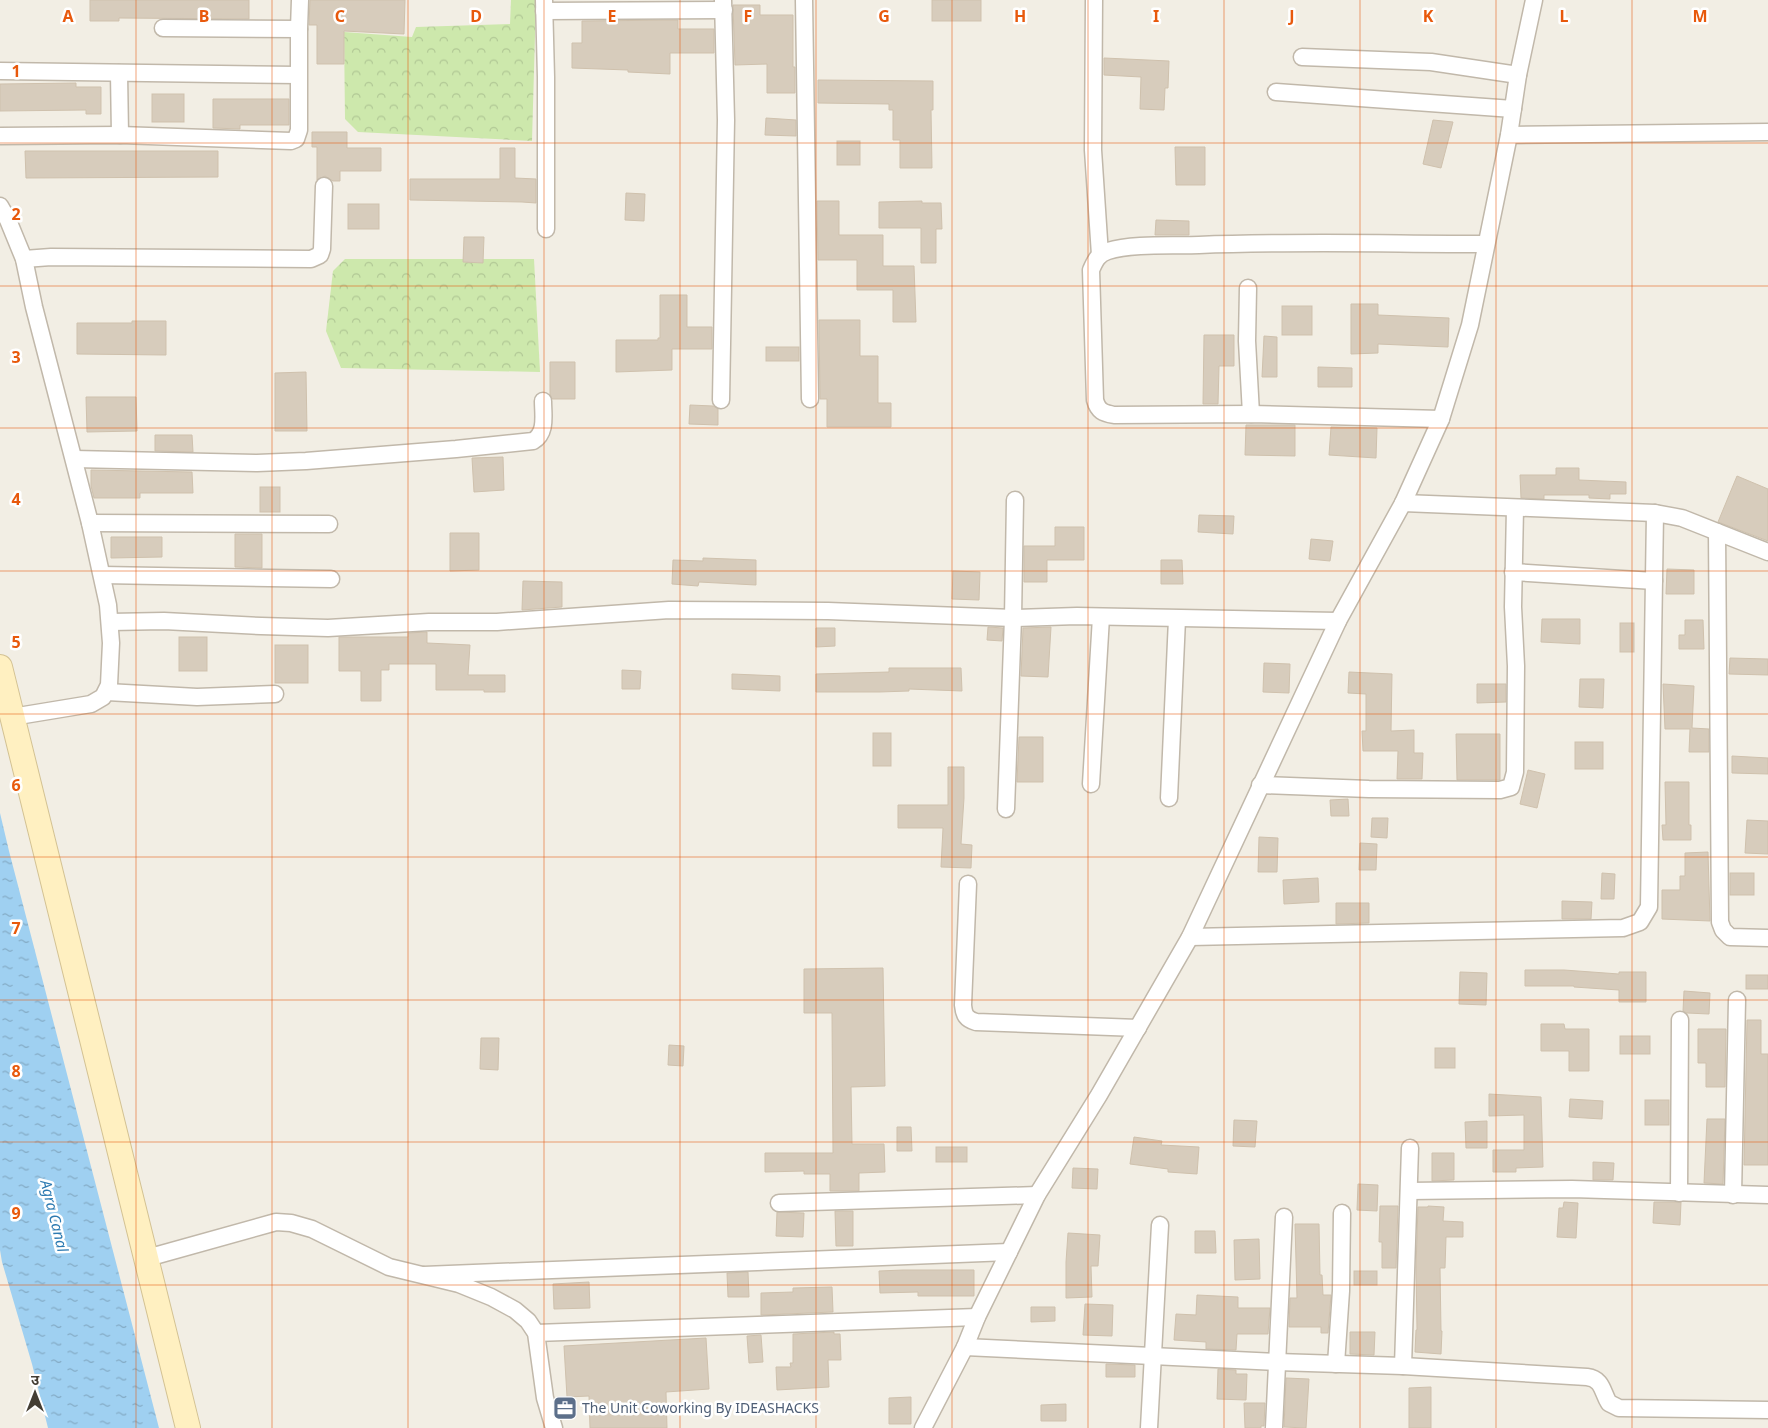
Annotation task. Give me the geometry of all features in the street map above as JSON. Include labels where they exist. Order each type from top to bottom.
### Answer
[{"type":"street","points":[[0,136],[120,135],[291,142],[296,139],[299,130],[300,0]]},
{"type":"street","points":[[804,0],[810,399]]},
{"type":"street","points":[[1094,0],[1093,150],[1100,255]]},
{"type":"street","points":[[923,1428],[965,1347],[1037,1195],[1138,1028],[1190,937],[1338,621],[1403,503],[1441,419],[1470,325],[1513,109],[1531,1]]},
{"type":"street","points":[[546,229],[544,5],[723,5],[726,120],[721,400]]},
{"type":"street","points":[[163,28],[299,29]]},
{"type":"street","points":[[1302,57],[1431,62],[1518,75]]},
{"type":"street","points":[[0,71],[298,76]]},
{"type":"street","points":[[119,73],[120,135]]},
{"type":"street","points":[[1276,92],[1513,109]]},
{"type":"street","points":[[1508,135],[1768,132]]},
{"type":"street","points":[[24,259],[61,257],[311,259],[320,255],[322,249],[324,186]]},
{"type":"street","points":[[0,206],[24,259],[34,307],[90,523],[110,622],[111,673],[107,692],[98,702],[12,717]]},
{"type":"street","points":[[1441,419],[1251,414],[1114,415],[1104,413],[1097,407],[1095,400],[1091,270],[1094,261],[1100,255],[1108,251],[1132,247],[1241,243],[1486,244]]},
{"type":"street","points":[[1248,288],[1247,341],[1251,414]]},
{"type":"street","points":[[74,459],[257,463],[306,461],[533,441],[538,437],[542,428],[543,401]]},
{"type":"street","points":[[1006,809],[1015,500]]},
{"type":"street","points":[[1403,503],[1656,513],[1682,518],[1768,552]]},
{"type":"street","points":[[1260,785],[1481,790],[1500,790],[1511,787],[1515,772],[1516,675],[1513,572],[1515,508]]},
{"type":"street","points":[[1190,937],[1623,928],[1640,922],[1649,907],[1656,513]]},
{"type":"street","points":[[90,523],[329,524]]},
{"type":"street","points":[[1717,532],[1720,922],[1725,934],[1730,937],[1768,938]]},
{"type":"street","points":[[1513,572],[1654,581]]},
{"type":"street","points":[[102,575],[331,579]]},
{"type":"street","points":[[110,622],[164,621],[328,628],[429,622],[497,622],[669,610],[828,611],[1013,618],[1101,617],[1338,621]]},
{"type":"street","points":[[1091,784],[1101,617]]},
{"type":"street","points":[[1169,798],[1178,619]]},
{"type":"street","points":[[0,668],[188,1428]]},
{"type":"street","points":[[107,692],[197,697],[275,694]]},
{"type":"street","points":[[968,884],[964,1004],[965,1016],[968,1020],[976,1022],[1138,1028]]},
{"type":"street","points":[[1733,1195],[1737,1000]]},
{"type":"street","points":[[1679,1193],[1680,1020]]},
{"type":"street","points":[[1403,1366],[1410,1148]]},
{"type":"street","points":[[1409,1191],[1572,1189],[1768,1195]]},
{"type":"street","points":[[779,1203],[1037,1195]]},
{"type":"street","points":[[1336,1364],[1341,1281],[1342,1213]]},
{"type":"street","points":[[1274,1428],[1284,1217]]},
{"type":"street","points":[[147,1258],[276,1222],[291,1223],[312,1229],[389,1266],[460,1284],[515,1310],[528,1321],[536,1334],[545,1398],[554,1428]]},
{"type":"street","points":[[1149,1428],[1160,1225]]},
{"type":"street","points":[[424,1275],[1009,1252]]},
{"type":"street","points":[[536,1334],[978,1317]]},
{"type":"street","points":[[965,1347],[1403,1366],[1593,1378],[1600,1382],[1608,1403],[1619,1408],[1768,1410]]},
{"type":"green space","points":[[511,0],[536,0],[532,141],[358,132],[345,119],[344,32],[412,37],[416,27],[510,24]]},
{"type":"green space","points":[[345,259],[534,259],[540,372],[341,368],[326,331],[333,271]]},
{"type":"water","name":"Agra Canal","points":[[0,813],[159,1428],[48,1428],[32,1364],[2,1262],[0,1250]]},
{"type":"building","points":[[90,0],[249,0],[249,19],[119,18],[119,21],[90,21]]},
{"type":"building","points":[[310,0],[405,0],[404,34],[344,31],[344,64],[317,64],[317,25],[309,25]]},
{"type":"building","points":[[932,0],[981,0],[981,21],[932,21]]},
{"type":"building","points":[[733,5],[760,5],[760,15],[793,15],[795,93],[767,93],[767,64],[735,65]]},
{"type":"building","points":[[678,20],[678,29],[714,29],[714,53],[670,53],[670,74],[572,68],[572,43],[582,43],[582,21]]},
{"type":"building","points":[[1104,58],[1169,61],[1168,88],[1165,88],[1164,110],[1140,109],[1141,77],[1104,75]]},
{"type":"building","points":[[818,80],[933,81],[933,110],[931,110],[932,168],[900,168],[900,140],[893,140],[893,110],[889,110],[889,104],[818,103]]},
{"type":"building","points":[[76,83],[76,87],[101,87],[101,114],[86,114],[86,110],[0,111],[0,84]]},
{"type":"building","points":[[152,94],[184,94],[184,122],[152,122]]},
{"type":"building","points":[[213,99],[289,99],[289,125],[240,125],[240,129],[213,128]]},
{"type":"building","points":[[766,118],[796,120],[796,136],[765,135]]},
{"type":"building","points":[[1433,120],[1453,122],[1441,168],[1423,164]]},
{"type":"building","points":[[312,132],[347,132],[347,148],[381,148],[381,171],[340,171],[340,181],[333,181],[325,176],[317,180],[317,147],[312,147]]},
{"type":"building","points":[[837,141],[860,141],[860,165],[837,165]]},
{"type":"building","points":[[1175,147],[1205,147],[1205,185],[1176,185]]},
{"type":"building","points":[[500,148],[515,148],[515,178],[536,179],[536,203],[410,200],[410,179],[500,179]]},
{"type":"building","points":[[25,151],[218,151],[218,177],[26,178]]},
{"type":"building","points":[[626,193],[645,194],[644,221],[625,220]]},
{"type":"building","points":[[817,201],[839,201],[839,235],[883,235],[883,266],[914,266],[916,322],[893,322],[893,290],[857,290],[857,260],[818,260]]},
{"type":"building","points":[[922,201],[922,203],[941,203],[942,229],[936,229],[936,263],[921,263],[921,228],[879,228],[879,202]]},
{"type":"building","points":[[348,204],[379,204],[379,229],[348,229]]},
{"type":"building","points":[[1156,220],[1189,221],[1189,235],[1155,235]]},
{"type":"building","points":[[464,237],[484,237],[483,263],[463,262]]},
{"type":"building","points":[[660,295],[687,295],[687,327],[712,327],[712,349],[672,349],[672,370],[616,372],[616,340],[658,340],[660,338]]},
{"type":"building","points":[[1351,304],[1378,304],[1378,315],[1449,318],[1448,347],[1378,344],[1378,353],[1351,354]]},
{"type":"building","points":[[1282,306],[1312,306],[1312,335],[1282,335]]},
{"type":"building","points":[[819,320],[860,320],[860,356],[878,356],[878,403],[891,403],[891,427],[827,427],[827,399],[820,399]]},
{"type":"building","points":[[132,321],[166,321],[166,355],[77,354],[77,323],[132,323]]},
{"type":"building","points":[[1204,335],[1234,335],[1234,366],[1219,366],[1218,404],[1203,404]]},
{"type":"building","points":[[1264,336],[1277,337],[1277,377],[1262,377]]},
{"type":"building","points":[[766,347],[799,347],[799,361],[766,361]]},
{"type":"building","points":[[550,362],[575,362],[575,399],[552,399],[550,394]]},
{"type":"building","points":[[1318,367],[1352,368],[1352,387],[1318,387]]},
{"type":"building","points":[[306,372],[307,431],[275,431],[275,373]]},
{"type":"building","points":[[86,397],[136,397],[137,431],[87,432]]},
{"type":"building","points":[[690,405],[713,406],[718,409],[718,425],[689,424]]},
{"type":"building","points":[[1246,425],[1295,425],[1295,456],[1245,455]]},
{"type":"building","points":[[1331,427],[1377,428],[1376,458],[1329,455]]},
{"type":"building","points":[[155,435],[192,435],[193,452],[155,451]]},
{"type":"building","points":[[503,457],[504,490],[474,492],[472,458]]},
{"type":"building","points":[[1556,468],[1579,468],[1579,480],[1626,482],[1626,494],[1610,494],[1610,499],[1589,498],[1589,495],[1544,495],[1544,499],[1521,498],[1520,475],[1556,475]]},
{"type":"building","points":[[91,470],[192,472],[193,493],[140,493],[140,498],[94,498],[91,486]]},
{"type":"building","points":[[1737,476],[1768,489],[1768,541],[1718,522]]},
{"type":"building","points":[[260,487],[280,487],[280,512],[260,512]]},
{"type":"building","points":[[1199,515],[1234,516],[1233,534],[1198,532]]},
{"type":"building","points":[[1055,527],[1084,527],[1084,560],[1047,560],[1047,582],[1024,582],[1024,546],[1055,546]]},
{"type":"building","points":[[450,533],[479,533],[479,570],[450,571]]},
{"type":"building","points":[[235,534],[262,534],[262,568],[235,567]]},
{"type":"building","points":[[111,537],[162,537],[162,557],[111,558]]},
{"type":"building","points":[[1311,539],[1333,541],[1330,561],[1309,559]]},
{"type":"building","points":[[703,558],[756,560],[756,585],[699,582],[698,586],[672,584],[673,560],[703,561]]},
{"type":"building","points":[[1161,560],[1182,560],[1183,584],[1161,584]]},
{"type":"building","points":[[1667,569],[1694,570],[1694,594],[1666,594]]},
{"type":"building","points":[[953,571],[980,572],[979,600],[952,599]]},
{"type":"building","points":[[523,581],[562,582],[562,607],[522,610]]},
{"type":"building","points":[[1542,619],[1580,619],[1580,644],[1541,642]]},
{"type":"building","points":[[1685,620],[1703,620],[1704,649],[1679,649],[1679,635],[1685,635]]},
{"type":"building","points":[[1620,623],[1634,623],[1634,652],[1620,652]]},
{"type":"building","points":[[988,627],[1003,628],[1002,641],[987,640]]},
{"type":"building","points":[[1051,627],[1048,677],[1021,676],[1023,628]]},
{"type":"building","points":[[816,628],[835,628],[835,646],[816,647]]},
{"type":"building","points":[[427,632],[427,643],[470,645],[468,675],[505,675],[505,692],[436,690],[436,664],[389,664],[389,670],[381,670],[381,701],[361,701],[361,671],[339,671],[339,637],[408,637],[408,633]]},
{"type":"building","points":[[179,637],[207,637],[207,671],[179,671]]},
{"type":"building","points":[[275,645],[308,645],[308,683],[275,683]]},
{"type":"building","points":[[1730,658],[1768,659],[1768,675],[1729,674]]},
{"type":"building","points":[[1264,663],[1290,664],[1289,693],[1263,692]]},
{"type":"building","points":[[889,668],[961,668],[962,691],[909,689],[909,691],[879,692],[816,692],[816,674],[889,672]]},
{"type":"building","points":[[622,670],[641,671],[640,689],[622,689]]},
{"type":"building","points":[[1349,672],[1392,674],[1391,731],[1414,730],[1414,753],[1423,753],[1422,779],[1397,779],[1398,751],[1363,751],[1362,731],[1366,731],[1366,694],[1348,693]]},
{"type":"building","points":[[732,674],[780,676],[780,691],[732,689]]},
{"type":"building","points":[[1580,679],[1604,679],[1603,708],[1579,707]]},
{"type":"building","points":[[1477,684],[1506,684],[1506,702],[1477,703]]},
{"type":"building","points":[[1663,684],[1694,686],[1692,728],[1709,729],[1709,752],[1689,752],[1690,729],[1665,729]]},
{"type":"building","points":[[873,733],[891,733],[891,766],[873,766]]},
{"type":"building","points":[[1456,734],[1500,734],[1500,780],[1457,780]]},
{"type":"building","points":[[1019,737],[1043,737],[1043,782],[1017,782]]},
{"type":"building","points":[[1575,742],[1603,742],[1603,769],[1575,769]]},
{"type":"building","points":[[1732,756],[1768,758],[1768,774],[1732,773]]},
{"type":"building","points":[[948,767],[964,767],[961,844],[972,845],[971,868],[941,867],[943,828],[898,828],[898,805],[948,805]]},
{"type":"building","points":[[1528,770],[1545,774],[1537,808],[1520,804]]},
{"type":"building","points":[[1665,782],[1689,782],[1691,840],[1663,840],[1662,825],[1666,825]]},
{"type":"building","points":[[1348,799],[1349,816],[1331,816],[1330,800]]},
{"type":"building","points":[[1372,818],[1388,818],[1387,838],[1371,837]]},
{"type":"building","points":[[1747,820],[1768,821],[1768,854],[1745,853]]},
{"type":"building","points":[[1259,837],[1278,838],[1277,872],[1258,872]]},
{"type":"building","points":[[1360,843],[1377,844],[1376,870],[1359,870]]},
{"type":"building","points":[[1708,852],[1710,921],[1662,919],[1662,890],[1680,890],[1680,876],[1685,876],[1685,853]]},
{"type":"building","points":[[1602,873],[1615,874],[1614,899],[1601,899]]},
{"type":"building","points":[[1730,873],[1754,873],[1754,895],[1730,895]]},
{"type":"building","points":[[1318,878],[1319,902],[1284,904],[1283,880]]},
{"type":"building","points":[[1562,901],[1592,902],[1591,919],[1562,919]]},
{"type":"building","points":[[1336,903],[1369,903],[1369,923],[1336,924]]},
{"type":"building","points":[[883,968],[885,1086],[851,1087],[852,1144],[884,1144],[885,1172],[859,1173],[859,1191],[830,1191],[830,1174],[804,1174],[804,1171],[765,1172],[765,1153],[833,1153],[832,1013],[804,1013],[804,969]]},
{"type":"building","points":[[1525,970],[1564,970],[1619,974],[1619,972],[1646,972],[1646,1002],[1619,1002],[1619,990],[1574,986],[1525,986]]},
{"type":"building","points":[[1460,972],[1487,973],[1486,1005],[1459,1004]]},
{"type":"building","points":[[1746,975],[1768,975],[1768,989],[1746,989]]},
{"type":"building","points":[[1684,991],[1710,993],[1709,1014],[1687,1013],[1683,1011]]},
{"type":"building","points":[[1747,1020],[1761,1020],[1761,1054],[1768,1054],[1768,1165],[1744,1165]]},
{"type":"building","points":[[1541,1024],[1564,1024],[1565,1029],[1589,1029],[1589,1071],[1569,1071],[1569,1051],[1541,1051]]},
{"type":"building","points":[[1698,1029],[1726,1029],[1725,1087],[1706,1087],[1706,1063],[1698,1063]]},
{"type":"building","points":[[1620,1036],[1650,1036],[1650,1054],[1620,1054]]},
{"type":"building","points":[[481,1038],[499,1038],[498,1070],[480,1069]]},
{"type":"building","points":[[669,1045],[684,1046],[683,1066],[668,1065]]},
{"type":"building","points":[[1435,1048],[1455,1048],[1455,1068],[1435,1068]]},
{"type":"building","points":[[1489,1094],[1541,1097],[1543,1167],[1516,1168],[1516,1172],[1493,1172],[1493,1150],[1524,1150],[1524,1115],[1489,1116]]},
{"type":"building","points":[[1570,1099],[1603,1101],[1602,1119],[1569,1117]]},
{"type":"building","points":[[1645,1100],[1669,1100],[1669,1125],[1645,1125]]},
{"type":"building","points":[[1707,1119],[1725,1119],[1723,1184],[1704,1183]]},
{"type":"building","points":[[1234,1120],[1257,1121],[1255,1147],[1233,1146]]},
{"type":"building","points":[[1487,1121],[1487,1148],[1466,1148],[1465,1122]]},
{"type":"building","points":[[897,1127],[911,1127],[912,1151],[897,1151]]},
{"type":"building","points":[[1134,1137],[1162,1141],[1161,1145],[1199,1147],[1197,1174],[1168,1172],[1168,1169],[1130,1164]]},
{"type":"building","points":[[936,1147],[967,1147],[967,1162],[936,1162]]},
{"type":"building","points":[[1432,1153],[1454,1153],[1454,1180],[1432,1181]]},
{"type":"building","points":[[1593,1162],[1614,1163],[1613,1180],[1593,1180]]},
{"type":"building","points":[[1073,1168],[1098,1169],[1097,1189],[1072,1188]]},
{"type":"building","points":[[1358,1184],[1378,1185],[1377,1211],[1357,1210]]},
{"type":"building","points":[[1564,1202],[1578,1203],[1576,1238],[1557,1237],[1559,1208],[1563,1208]]},
{"type":"building","points":[[1654,1202],[1681,1202],[1680,1225],[1653,1223]]},
{"type":"building","points":[[1380,1206],[1398,1206],[1396,1268],[1382,1268],[1382,1242],[1379,1242]]},
{"type":"building","points":[[1418,1207],[1444,1207],[1443,1221],[1463,1222],[1463,1237],[1446,1237],[1445,1268],[1440,1268],[1441,1354],[1415,1352],[1417,1330],[1416,1267]]},
{"type":"building","points":[[835,1211],[853,1211],[853,1246],[836,1246]]},
{"type":"building","points":[[777,1212],[804,1213],[803,1237],[776,1236]]},
{"type":"building","points":[[1295,1224],[1319,1224],[1320,1275],[1322,1275],[1323,1295],[1331,1295],[1328,1333],[1321,1333],[1321,1327],[1289,1327],[1290,1298],[1297,1298]]},
{"type":"building","points":[[1195,1231],[1215,1231],[1216,1253],[1195,1253]]},
{"type":"building","points":[[1068,1233],[1100,1235],[1098,1266],[1091,1266],[1092,1297],[1066,1298]]},
{"type":"building","points":[[1259,1239],[1260,1279],[1235,1280],[1234,1240]]},
{"type":"building","points":[[974,1270],[974,1296],[918,1296],[918,1292],[880,1293],[879,1271]]},
{"type":"building","points":[[1354,1271],[1377,1271],[1377,1285],[1354,1285]]},
{"type":"building","points":[[748,1272],[749,1297],[728,1297],[727,1273]]},
{"type":"building","points":[[589,1282],[590,1308],[554,1309],[553,1284]]},
{"type":"building","points":[[832,1287],[833,1312],[761,1315],[761,1293],[793,1292],[793,1288]]},
{"type":"building","points":[[1197,1295],[1238,1297],[1238,1308],[1270,1308],[1268,1334],[1237,1334],[1236,1350],[1206,1349],[1206,1342],[1174,1340],[1176,1314],[1196,1315]]},
{"type":"building","points":[[1085,1304],[1113,1305],[1112,1336],[1083,1335]]},
{"type":"building","points":[[1031,1307],[1055,1307],[1055,1321],[1031,1322]]},
{"type":"building","points":[[834,1332],[834,1334],[840,1334],[841,1360],[828,1360],[829,1387],[777,1390],[776,1367],[791,1367],[790,1363],[793,1363],[793,1334]]},
{"type":"building","points":[[1350,1332],[1375,1332],[1374,1355],[1350,1354]]},
{"type":"building","points":[[761,1335],[763,1362],[749,1363],[747,1336]]},
{"type":"building","points":[[706,1338],[709,1389],[666,1392],[667,1428],[590,1428],[589,1396],[567,1397],[564,1346]]},
{"type":"building","points":[[1106,1364],[1135,1365],[1135,1377],[1106,1377]]},
{"type":"building","points":[[1218,1369],[1236,1370],[1236,1374],[1247,1374],[1246,1400],[1217,1399]]},
{"type":"building","points":[[1286,1378],[1309,1379],[1306,1428],[1284,1427]]},
{"type":"building","points":[[1431,1387],[1431,1428],[1409,1428],[1409,1388]]},
{"type":"building","points":[[911,1397],[911,1424],[889,1424],[889,1398]]},
{"type":"building","points":[[1244,1403],[1265,1403],[1264,1426],[1261,1426],[1261,1428],[1245,1428]]},
{"type":"building","points":[[1066,1404],[1066,1421],[1041,1421],[1041,1405]]},
{"type":"place","name":"The Unit Coworking By IDEASHACKS","points":[[565,1408]]}]
